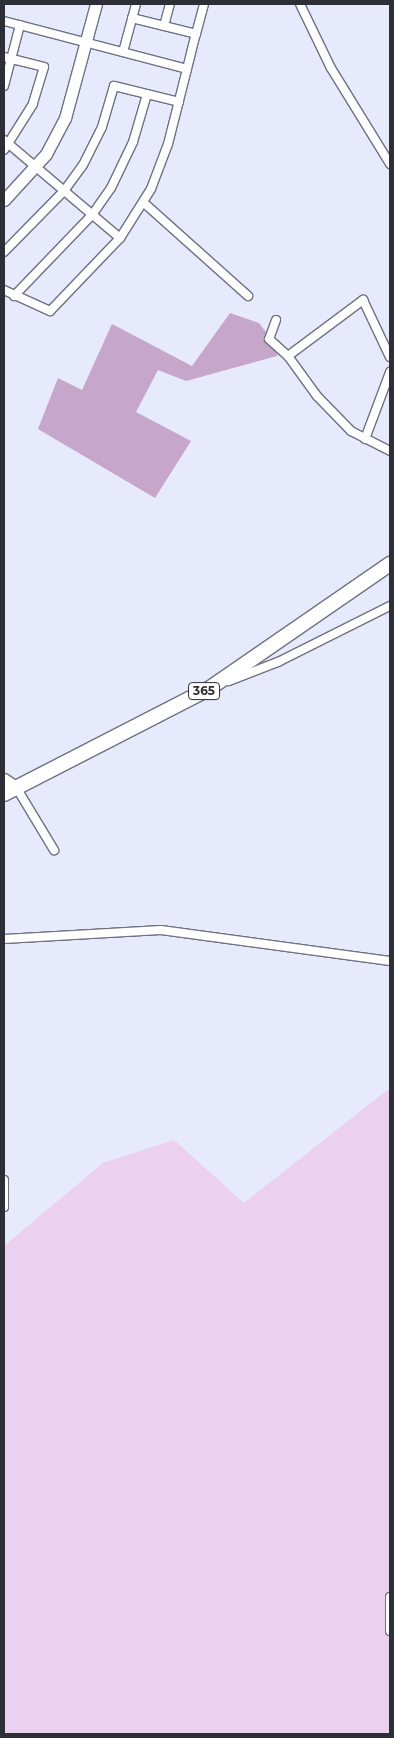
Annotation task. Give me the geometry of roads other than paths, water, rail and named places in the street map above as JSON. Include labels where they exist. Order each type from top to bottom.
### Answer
[{"type":"highway","name":"365","points":[[10,790],[210,688],[390,564]]},
{"type":"street","points":[[4,200],[36,166],[65,118],[96,4]]},
{"type":"street","points":[[123,52],[136,4]]},
{"type":"street","points":[[164,26],[170,4]]},
{"type":"street","points":[[4,290],[50,311],[120,238],[143,202],[168,144],[204,4]]},
{"type":"street","points":[[300,4],[331,68],[390,164]]},
{"type":"street","points":[[132,18],[196,34]]},
{"type":"street","points":[[4,21],[187,69]]},
{"type":"street","points":[[4,86],[8,58],[20,25]]},
{"type":"street","points":[[8,58],[44,67],[32,104],[5,145],[36,166],[120,238]]},
{"type":"street","points":[[4,252],[64,191],[92,149],[114,86],[179,102]]},
{"type":"street","points":[[14,296],[92,215],[122,170],[147,94]]},
{"type":"street","points":[[143,202],[248,296]]},
{"type":"street","points":[[288,356],[363,300],[390,357]]},
{"type":"street","points":[[276,320],[269,339],[288,356],[342,424],[365,439],[390,451]]},
{"type":"street","points":[[365,439],[390,372]]},
{"type":"street","points":[[210,688],[278,662],[390,606]]},
{"type":"street","points":[[4,779],[54,850]]},
{"type":"street","points":[[4,939],[161,930],[390,961]]},
{"type":"street","points":[[4,1180],[4,1207]]},
{"type":"street","points":[[390,1596],[390,1631]]}]
